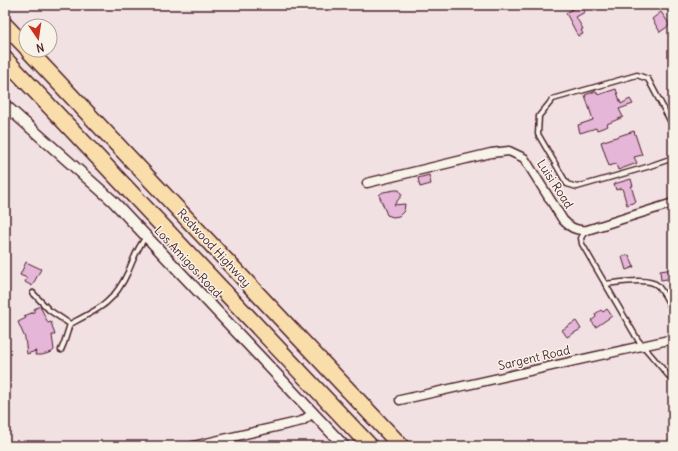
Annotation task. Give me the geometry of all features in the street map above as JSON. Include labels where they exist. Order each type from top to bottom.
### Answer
[{"type":"highway","points":[[5,25],[18,39]]},
{"type":"highway","name":"Redwood Highway","points":[[36,58],[401,446]]},
{"type":"highway","name":"Redwood Highway","points":[[5,59],[370,446]]},
{"type":"street","name":"Los Amigos Road","points":[[5,105],[113,201],[344,446]]},
{"type":"street","name":"Luisi Road","points":[[367,183],[491,153],[509,151],[524,158],[563,220],[575,230],[586,230]]},
{"type":"street","points":[[586,230],[673,203]]},
{"type":"street","name":"Sargent Road","points":[[400,400],[673,339]]},
{"type":"street","points":[[193,446],[302,421],[313,413]]},
{"type":"lane","points":[[673,126],[648,79],[637,75],[553,99],[539,116],[538,134],[566,184],[577,187],[673,158]]},
{"type":"lane","points":[[586,230],[581,238],[582,244],[605,284],[638,340],[650,356],[673,381]]},
{"type":"lane","points":[[60,350],[64,343],[70,324],[99,308],[112,298],[121,286],[138,248],[146,236]]},
{"type":"lane","points":[[605,284],[630,281],[654,284],[660,288],[673,311]]},
{"type":"lane","points":[[33,292],[49,310],[70,324]]},
{"type":"building","points":[[581,5],[585,12],[576,17],[583,29],[581,30],[583,34],[578,36],[566,13]]},
{"type":"building","points":[[661,12],[670,25],[660,32],[652,19]]},
{"type":"building","points":[[616,89],[621,104],[630,99],[633,104],[619,109],[623,117],[607,124],[608,126],[597,130],[596,128],[580,133],[578,125],[593,120],[585,95],[596,91],[598,95]]},
{"type":"building","points":[[634,131],[642,155],[634,157],[637,163],[618,170],[616,164],[609,166],[601,142]]},
{"type":"building","points":[[429,175],[431,184],[420,187],[418,178]]},
{"type":"building","points":[[631,179],[633,186],[631,186],[636,202],[627,205],[622,188],[616,190],[614,184]]},
{"type":"building","points":[[399,190],[402,195],[394,205],[405,204],[404,211],[399,216],[393,217],[387,215],[379,195],[383,192]]},
{"type":"building","points":[[629,255],[634,267],[626,270],[622,257]]},
{"type":"building","points":[[26,262],[41,269],[32,286],[25,282],[27,278],[20,275]]},
{"type":"building","points":[[673,269],[673,278],[661,280],[660,271]]},
{"type":"building","points":[[40,306],[48,323],[51,322],[55,335],[52,335],[54,350],[42,355],[35,355],[36,351],[27,354],[25,338],[18,322],[26,318],[24,316],[34,312],[34,309]]},
{"type":"building","points":[[607,309],[612,316],[596,327],[591,321],[596,317],[595,314],[601,310],[603,312]]},
{"type":"building","points":[[576,321],[581,329],[567,337],[562,330]]}]
